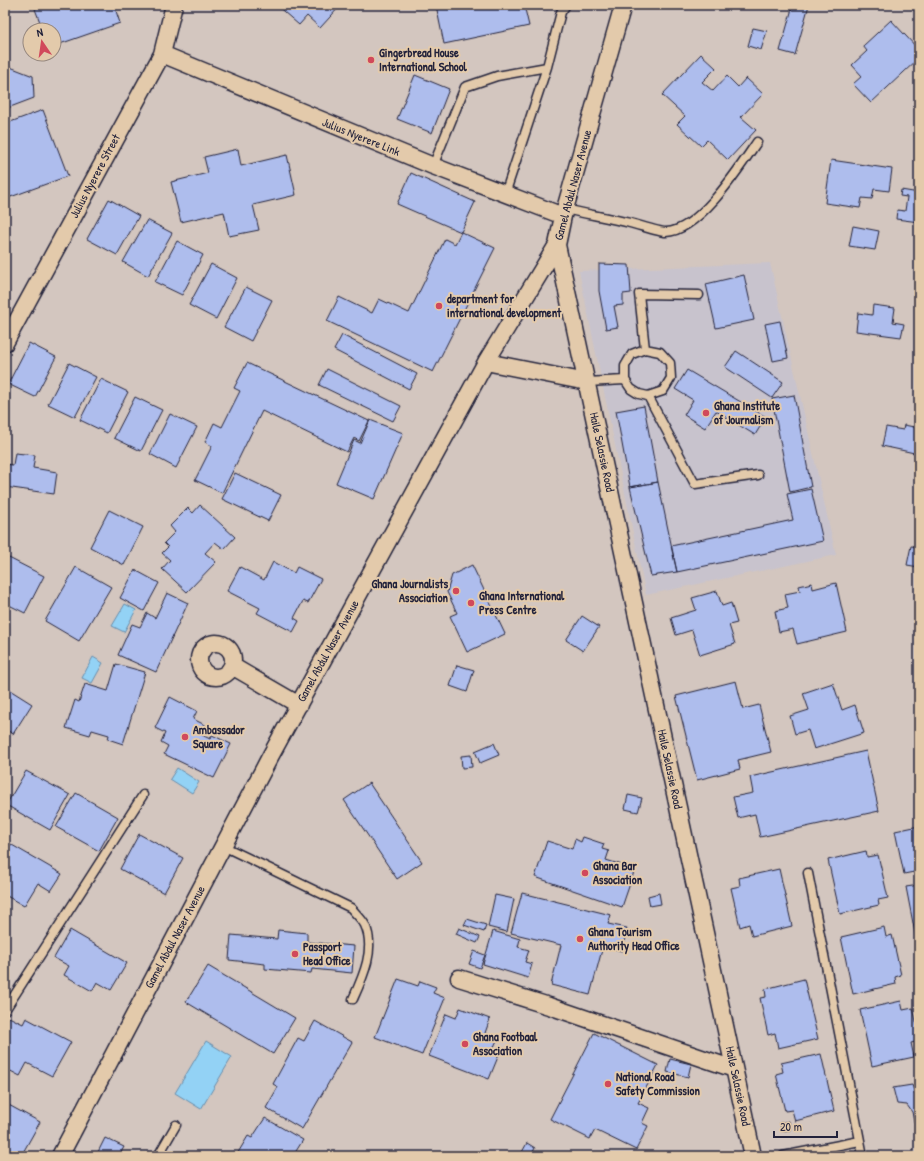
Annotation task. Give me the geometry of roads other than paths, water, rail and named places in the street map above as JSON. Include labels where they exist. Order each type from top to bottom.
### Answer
[{"type":"street","name":"Julius Nyerere Street","points":[[5,343],[162,54],[174,5]]},
{"type":"street","name":"Gamel Abdul Naser Avenue","points":[[60,1156],[299,704],[486,362],[557,245],[564,213],[623,5]]},
{"type":"street","name":"Julius Nyerere Link","points":[[162,54],[433,166],[505,194],[564,213]]},
{"type":"street","name":"Haile Selassie Road","points":[[557,245],[753,1156]]},
{"type":"street","points":[[486,362],[587,382]]},
{"type":"street","points":[[232,666],[299,704]]},
{"type":"street","points":[[458,978],[550,1006],[734,1069]]},
{"type":"lane","points":[[505,194],[547,67],[560,12],[566,5]]},
{"type":"lane","points":[[433,166],[465,87],[497,76],[547,67]]},
{"type":"lane","points":[[564,213],[629,223],[666,232],[678,229],[693,221],[724,189],[757,142]]},
{"type":"lane","points":[[645,349],[639,294],[699,295]]},
{"type":"lane","points":[[645,349],[660,352],[670,363],[671,378],[663,391],[648,396],[639,394],[631,388],[625,380],[625,366],[632,354],[645,349]]},
{"type":"lane","points":[[587,382],[625,380]]},
{"type":"lane","points":[[648,396],[695,484],[758,475]]},
{"type":"lane","points":[[5,1010],[143,795]]},
{"type":"lane","points":[[223,846],[351,908],[365,924],[370,940],[365,972],[353,999]]},
{"type":"lane","points":[[808,873],[862,1156]]},
{"type":"lane","points":[[158,1156],[176,1125]]},
{"type":"lane","points":[[783,1156],[860,1141]]},
{"type":"water","points":[[125,604],[136,610],[124,632],[112,626]]},
{"type":"water","points":[[93,657],[103,663],[92,683],[82,678]]},
{"type":"water","points":[[177,768],[199,782],[192,793],[170,779]]},
{"type":"water","points":[[206,1041],[232,1057],[201,1109],[175,1093]]},
{"type":"place","name":"Gingerbread House International School","points":[[371,60]]},
{"type":"place","name":"department for international development","points":[[439,306]]},
{"type":"place","name":"Ghana Institute of Journalism","points":[[706,413]]},
{"type":"place","name":"Ghana Journalists Association","points":[[456,591]]},
{"type":"place","name":"Ghana International Press Centre","points":[[471,603]]},
{"type":"place","name":"Ambassador Square","points":[[185,737]]},
{"type":"place","name":"Ghana Bar Association","points":[[585,873]]},
{"type":"place","name":"Ghana Tourism Authority Head Office","points":[[580,939]]},
{"type":"place","name":"Passport Head Office","points":[[295,954]]},
{"type":"place","name":"Ghana Footbaal Association","points":[[465,1044]]},
{"type":"place","name":"National Road Safety Commission","points":[[608,1084]]}]
